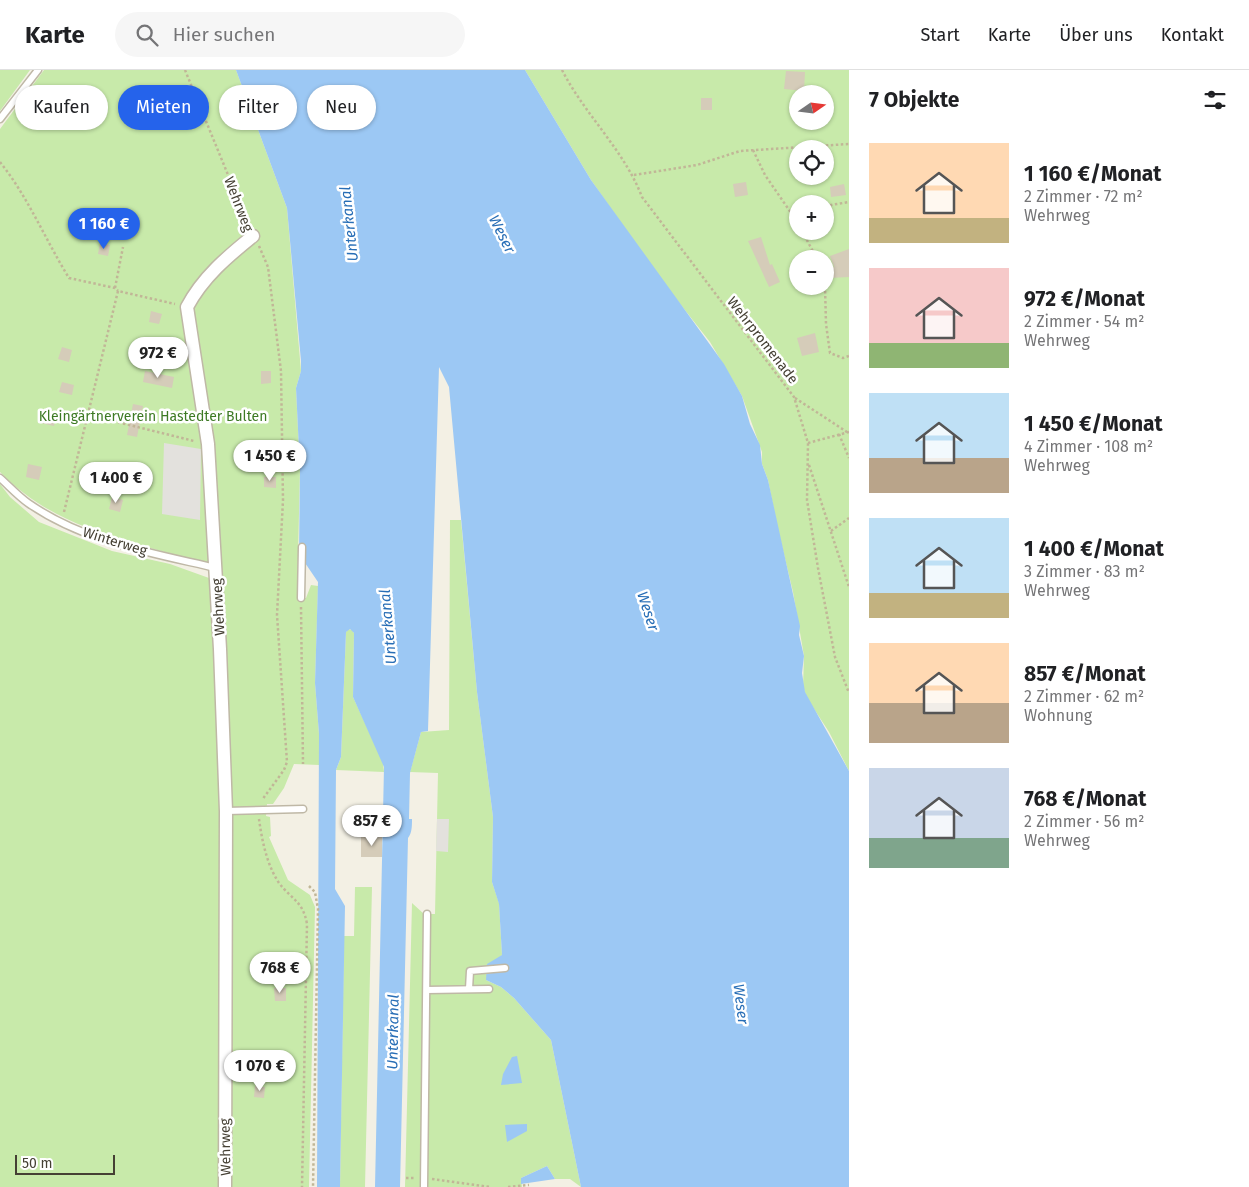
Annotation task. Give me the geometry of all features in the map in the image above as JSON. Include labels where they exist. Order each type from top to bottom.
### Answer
[{"type":"street","name":"Wehrweg","points":[[225,1187],[226,811],[216,568],[208,444],[186,307],[196,290],[220,262],[253,236]]},
{"type":"lane","points":[[0,119],[38,70]]},
{"type":"lane","name":"Winterweg","points":[[0,478],[27,503],[62,523],[101,540],[216,568]]},
{"type":"lane","points":[[301,598],[302,547]]},
{"type":"lane","points":[[226,811],[303,809]]},
{"type":"lane","points":[[424,1187],[427,914]]},
{"type":"lane","points":[[469,989],[470,970],[505,968]]},
{"type":"lane","points":[[427,990],[489,989]]},
{"type":"path","name":"Wehrweg","points":[[185,70],[253,236]]},
{"type":"path","name":"Wehrpromenade","points":[[562,70],[571,88],[633,175],[642,197],[794,398],[808,443],[806,500],[809,521],[835,657],[849,693]]},
{"type":"path","points":[[633,175],[697,165],[740,151],[849,144]]},
{"type":"path","points":[[753,150],[765,175],[789,209]]},
{"type":"path","points":[[0,162],[20,189],[43,234],[69,278],[186,307]]},
{"type":"path","points":[[834,204],[849,202]]},
{"type":"path","points":[[253,236],[268,268],[281,371],[283,500],[277,615],[287,762],[284,770],[257,810],[261,837],[270,866],[280,883],[304,911],[307,924],[302,1187]]},
{"type":"path","points":[[114,288],[123,247]]},
{"type":"path","points":[[62,523],[118,291]]},
{"type":"path","points":[[825,295],[826,324],[830,353],[843,358],[849,356]]},
{"type":"path","points":[[794,398],[848,432]]},
{"type":"path","points":[[89,415],[208,444]]},
{"type":"path","points":[[808,443],[848,432]]},
{"type":"path","points":[[838,434],[849,458]]},
{"type":"path","points":[[808,463],[849,587]]},
{"type":"path","points":[[831,531],[849,518]]},
{"type":"path","points":[[301,598],[303,764]]},
{"type":"path","points":[[309,886],[315,892],[318,909],[313,1187]]},
{"type":"path","points":[[406,1178],[424,1178],[490,1187]]},
{"type":"path","points":[[508,1187],[529,1185]]},
{"type":"green space","points":[[0,70],[30,70],[19,85],[15,85],[15,90],[0,111]]},
{"type":"green space","name":"Kleingärtnerverein Hastedter Bulten","points":[[44,70],[236,70],[242,85],[219,85],[219,130],[258,130],[287,208],[301,371],[296,388],[300,471],[297,598],[306,598],[311,585],[318,586],[315,683],[319,734],[319,765],[294,764],[284,788],[273,804],[267,804],[266,816],[270,817],[271,836],[269,837],[288,880],[310,895],[315,907],[309,1187],[232,1187],[231,894],[219,567],[131,542],[75,523],[23,493],[0,472],[0,129],[15,109],[15,130],[108,130],[108,85],[33,85]]},
{"type":"green space","points":[[525,70],[849,70],[849,771],[829,732],[807,698],[803,687],[804,656],[793,592],[768,480],[762,464],[762,452],[742,396],[710,342],[659,277],[591,180]]},
{"type":"green space","points":[[0,484],[10,497],[39,522],[112,551],[170,564],[209,578],[214,654],[219,806],[220,1187],[0,1187]]},
{"type":"green space","points":[[450,520],[461,520],[477,692],[493,817],[492,882],[499,903],[502,955],[486,980],[501,987],[514,998],[551,1040],[581,1187],[570,1179],[555,1179],[547,1166],[521,1178],[522,1187],[405,1187],[412,903],[424,914],[435,914],[438,773],[410,772],[421,732],[449,730]]},
{"type":"green space","points":[[348,629],[354,633],[353,697],[383,762],[384,772],[336,770],[341,757],[346,632]]},
{"type":"green space","points":[[355,887],[372,887],[365,1187],[340,1187],[344,936],[354,936]]},
{"type":"shaded area","points":[[164,443],[201,449],[200,520],[162,514]]},
{"type":"shaded area","points":[[437,819],[449,819],[448,852],[436,851]]},
{"type":"water","points":[[236,70],[525,70],[591,180],[724,364],[742,396],[750,424],[760,445],[762,464],[768,480],[800,626],[799,635],[804,656],[802,673],[805,692],[849,771],[849,1187],[581,1187],[551,1040],[514,998],[501,987],[486,980],[487,964],[502,955],[499,904],[492,882],[493,817],[477,692],[449,387],[439,367],[428,731],[421,732],[410,773],[409,819],[412,819],[412,824],[408,838],[400,1187],[375,1187],[384,767],[353,697],[354,633],[350,629],[346,632],[341,757],[336,770],[335,889],[345,906],[340,1187],[317,1187],[319,734],[315,683],[318,582],[299,554],[300,471],[296,388],[301,371],[301,361],[287,208],[258,130],[297,130],[297,85],[242,85]]},
{"type":"water","points":[[517,1056],[522,1083],[501,1085],[503,1074],[512,1057]]},
{"type":"water","points":[[527,1124],[527,1131],[507,1142],[505,1125]]},
{"type":"water","points":[[547,1166],[555,1179],[521,1184],[521,1178]]},
{"type":"building","points":[[786,71],[805,72],[804,85],[789,85],[789,90],[784,89]]},
{"type":"building","points":[[701,98],[712,98],[712,110],[701,110]]},
{"type":"building","points":[[746,182],[748,195],[735,197],[733,184]]},
{"type":"building","points":[[844,184],[846,195],[834,197],[831,195],[830,187]]},
{"type":"building","points":[[761,237],[770,265],[772,264],[780,282],[769,287],[748,241]]},
{"type":"building","points":[[100,243],[110,245],[108,256],[98,254]]},
{"type":"building","points":[[849,249],[849,277],[834,278],[834,255]]},
{"type":"building","points":[[151,311],[162,314],[159,324],[149,322]]},
{"type":"building","points":[[815,333],[819,352],[802,356],[797,338]]},
{"type":"building","points":[[143,344],[153,345],[151,358],[141,356]]},
{"type":"building","points":[[62,347],[72,350],[69,362],[58,359]]},
{"type":"building","points":[[145,371],[174,377],[172,388],[143,382]]},
{"type":"building","points":[[261,371],[271,371],[271,383],[261,384]]},
{"type":"building","points":[[62,382],[74,385],[72,395],[59,392]]},
{"type":"building","points":[[133,404],[143,406],[137,437],[127,435]]},
{"type":"building","points":[[43,413],[56,416],[54,426],[41,423]]},
{"type":"building","points":[[28,464],[42,467],[39,480],[26,477]]},
{"type":"building","points":[[264,477],[276,477],[276,488],[264,487]]},
{"type":"building","points":[[112,497],[123,500],[120,512],[109,509]]},
{"type":"building","points":[[361,837],[382,837],[382,857],[361,857]]},
{"type":"building","points":[[274,988],[286,988],[286,1001],[275,1001]]},
{"type":"building","points":[[255,1086],[265,1087],[264,1098],[254,1097]]},
{"type":"water label","name":"Unterkanal","points":[[349,224]]},
{"type":"water label","name":"Weser","points":[[502,234]]},
{"type":"water label","name":"Weser","points":[[648,611]]},
{"type":"water label","name":"Unterkanal","points":[[388,627]]},
{"type":"water label","name":"Weser","points":[[741,1004]]},
{"type":"water label","name":"Unterkanal","points":[[393,1032]]}]
